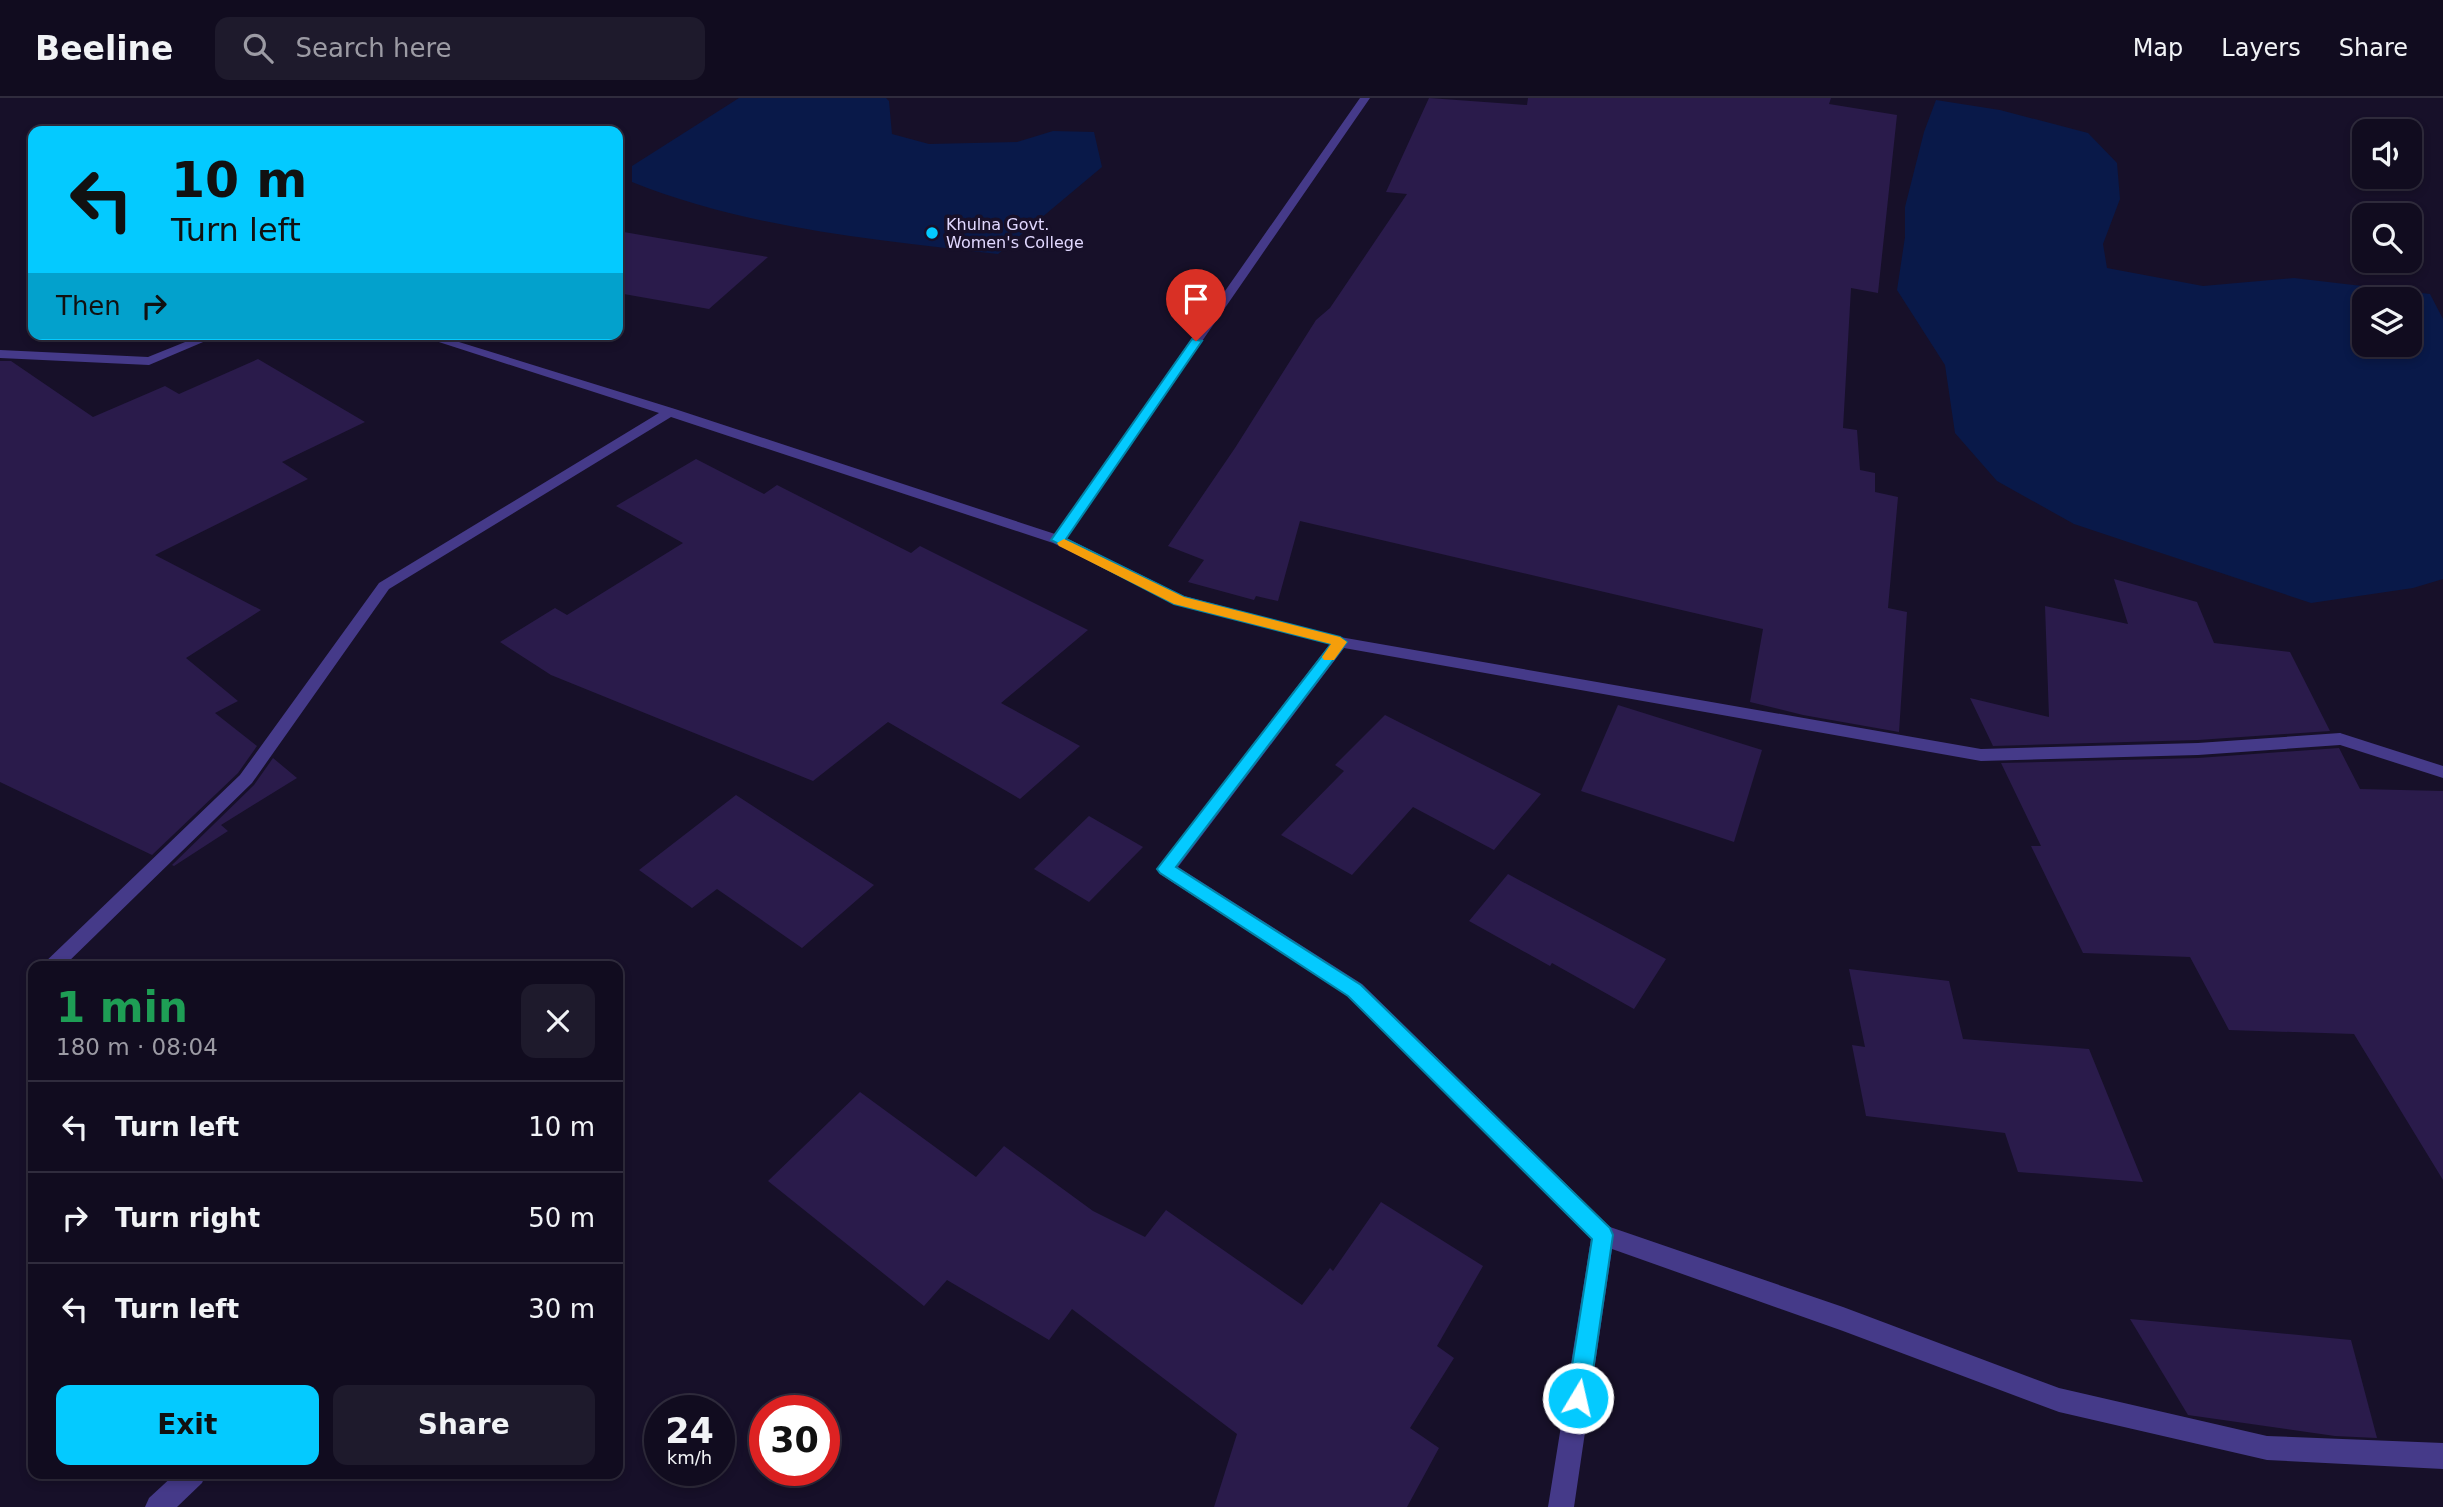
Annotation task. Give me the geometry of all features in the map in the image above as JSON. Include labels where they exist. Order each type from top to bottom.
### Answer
[{"type":"street","points":[[1058,540],[1365,98]]},
{"type":"street","points":[[0,354],[149,361],[201,340]]},
{"type":"street","points":[[439,340],[670,412],[1058,540],[1179,600],[1340,642],[1981,755],[2198,748],[2340,739],[2443,772]]},
{"type":"street","points":[[56,961],[246,779],[384,586],[670,412]]},
{"type":"street","points":[[1340,642],[1166,869],[1354,990],[1603,1235],[2059,1400],[2267,1448],[2443,1456]]},
{"type":"street","points":[[1561,1507],[1603,1235]]},
{"type":"street","points":[[158,1507],[188,1479]]},
{"type":"water","points":[[739,98],[886,98],[889,101],[892,134],[929,144],[1017,142],[1053,131],[1094,132],[1102,167],[998,254],[858,237],[766,221],[720,211],[632,182],[632,166]]},
{"type":"water","points":[[1936,100],[2000,110],[2088,133],[2117,163],[2120,199],[2103,244],[2107,268],[2203,286],[2294,278],[2370,287],[2352,287],[2352,357],[2422,357],[2422,293],[2430,294],[2443,319],[2443,579],[2413,588],[2311,603],[2074,524],[1997,481],[1955,433],[1945,365],[1897,290],[1905,237],[1905,207],[1924,132]]},
{"type":"building","points":[[1429,98],[1527,105],[1528,98],[1831,98],[1829,104],[1897,115],[1878,293],[1851,288],[1843,428],[1857,430],[1860,470],[1875,473],[1875,492],[1898,497],[1888,608],[1907,612],[1899,732],[1803,715],[1750,702],[1763,629],[1300,521],[1278,601],[1256,596],[1254,600],[1188,582],[1204,560],[1168,546],[1235,448],[1316,320],[1330,308],[1407,194],[1386,192]]},
{"type":"building","points":[[623,232],[768,257],[709,309],[623,294]]},
{"type":"building","points":[[258,359],[365,422],[282,462],[308,479],[155,555],[261,610],[186,658],[238,701],[215,713],[257,746],[238,773],[152,855],[0,782],[0,361],[11,361],[93,417],[165,386],[179,394]]},
{"type":"building","points":[[696,459],[764,494],[777,485],[911,553],[920,546],[1088,630],[1001,703],[1080,746],[1020,799],[888,722],[813,781],[551,675],[500,642],[555,608],[567,615],[683,543],[616,506]]},
{"type":"building","points":[[2114,579],[2197,602],[2214,643],[2290,652],[2330,731],[2198,740],[1993,746],[1970,698],[2049,717],[2045,606],[2128,624]]},
{"type":"building","points":[[1618,705],[1762,750],[1734,842],[1581,791]]},
{"type":"building","points":[[1385,715],[1541,794],[1494,850],[1413,807],[1352,875],[1281,835],[1344,771],[1335,765]]},
{"type":"building","points":[[2339,748],[2360,789],[2443,791],[2443,1180],[2354,1034],[2229,1030],[2190,957],[2083,953],[2031,846],[2041,846],[2001,763],[2198,758]]},
{"type":"building","points":[[273,758],[297,778],[221,825],[228,831],[172,865],[254,785]]},
{"type":"building","points":[[736,795],[874,885],[802,948],[717,889],[692,908],[639,870]]},
{"type":"building","points":[[1089,816],[1143,847],[1089,902],[1034,869]]},
{"type":"building","points":[[1508,874],[1666,959],[1634,1009],[1469,921]]},
{"type":"building","points":[[1849,969],[1949,981],[1963,1039],[2089,1049],[2143,1182],[2018,1172],[2005,1133],[1866,1116],[1852,1045],[1865,1047]]},
{"type":"building","points":[[860,1092],[976,1177],[1004,1146],[1093,1211],[1145,1237],[1166,1210],[1302,1305],[1330,1268],[1333,1271],[1381,1202],[1483,1266],[1437,1346],[1454,1358],[1410,1428],[1439,1448],[1407,1507],[1214,1507],[1237,1434],[1072,1309],[1049,1340],[947,1280],[924,1306],[768,1181]]},
{"type":"building","points":[[2130,1319],[2351,1340],[2377,1438],[2335,1436],[2188,1415]]},
{"type":"slow traffic","points":[[1064,543],[1179,600],[1340,642],[1329,657]]},
{"type":"place","name":"Khulna Govt. Women's College","points":[[932,233]]},
{"type":"route","points":[[1196,341],[1058,540],[1179,600],[1340,642],[1166,869],[1354,990],[1603,1235],[1578,1398]]}]
